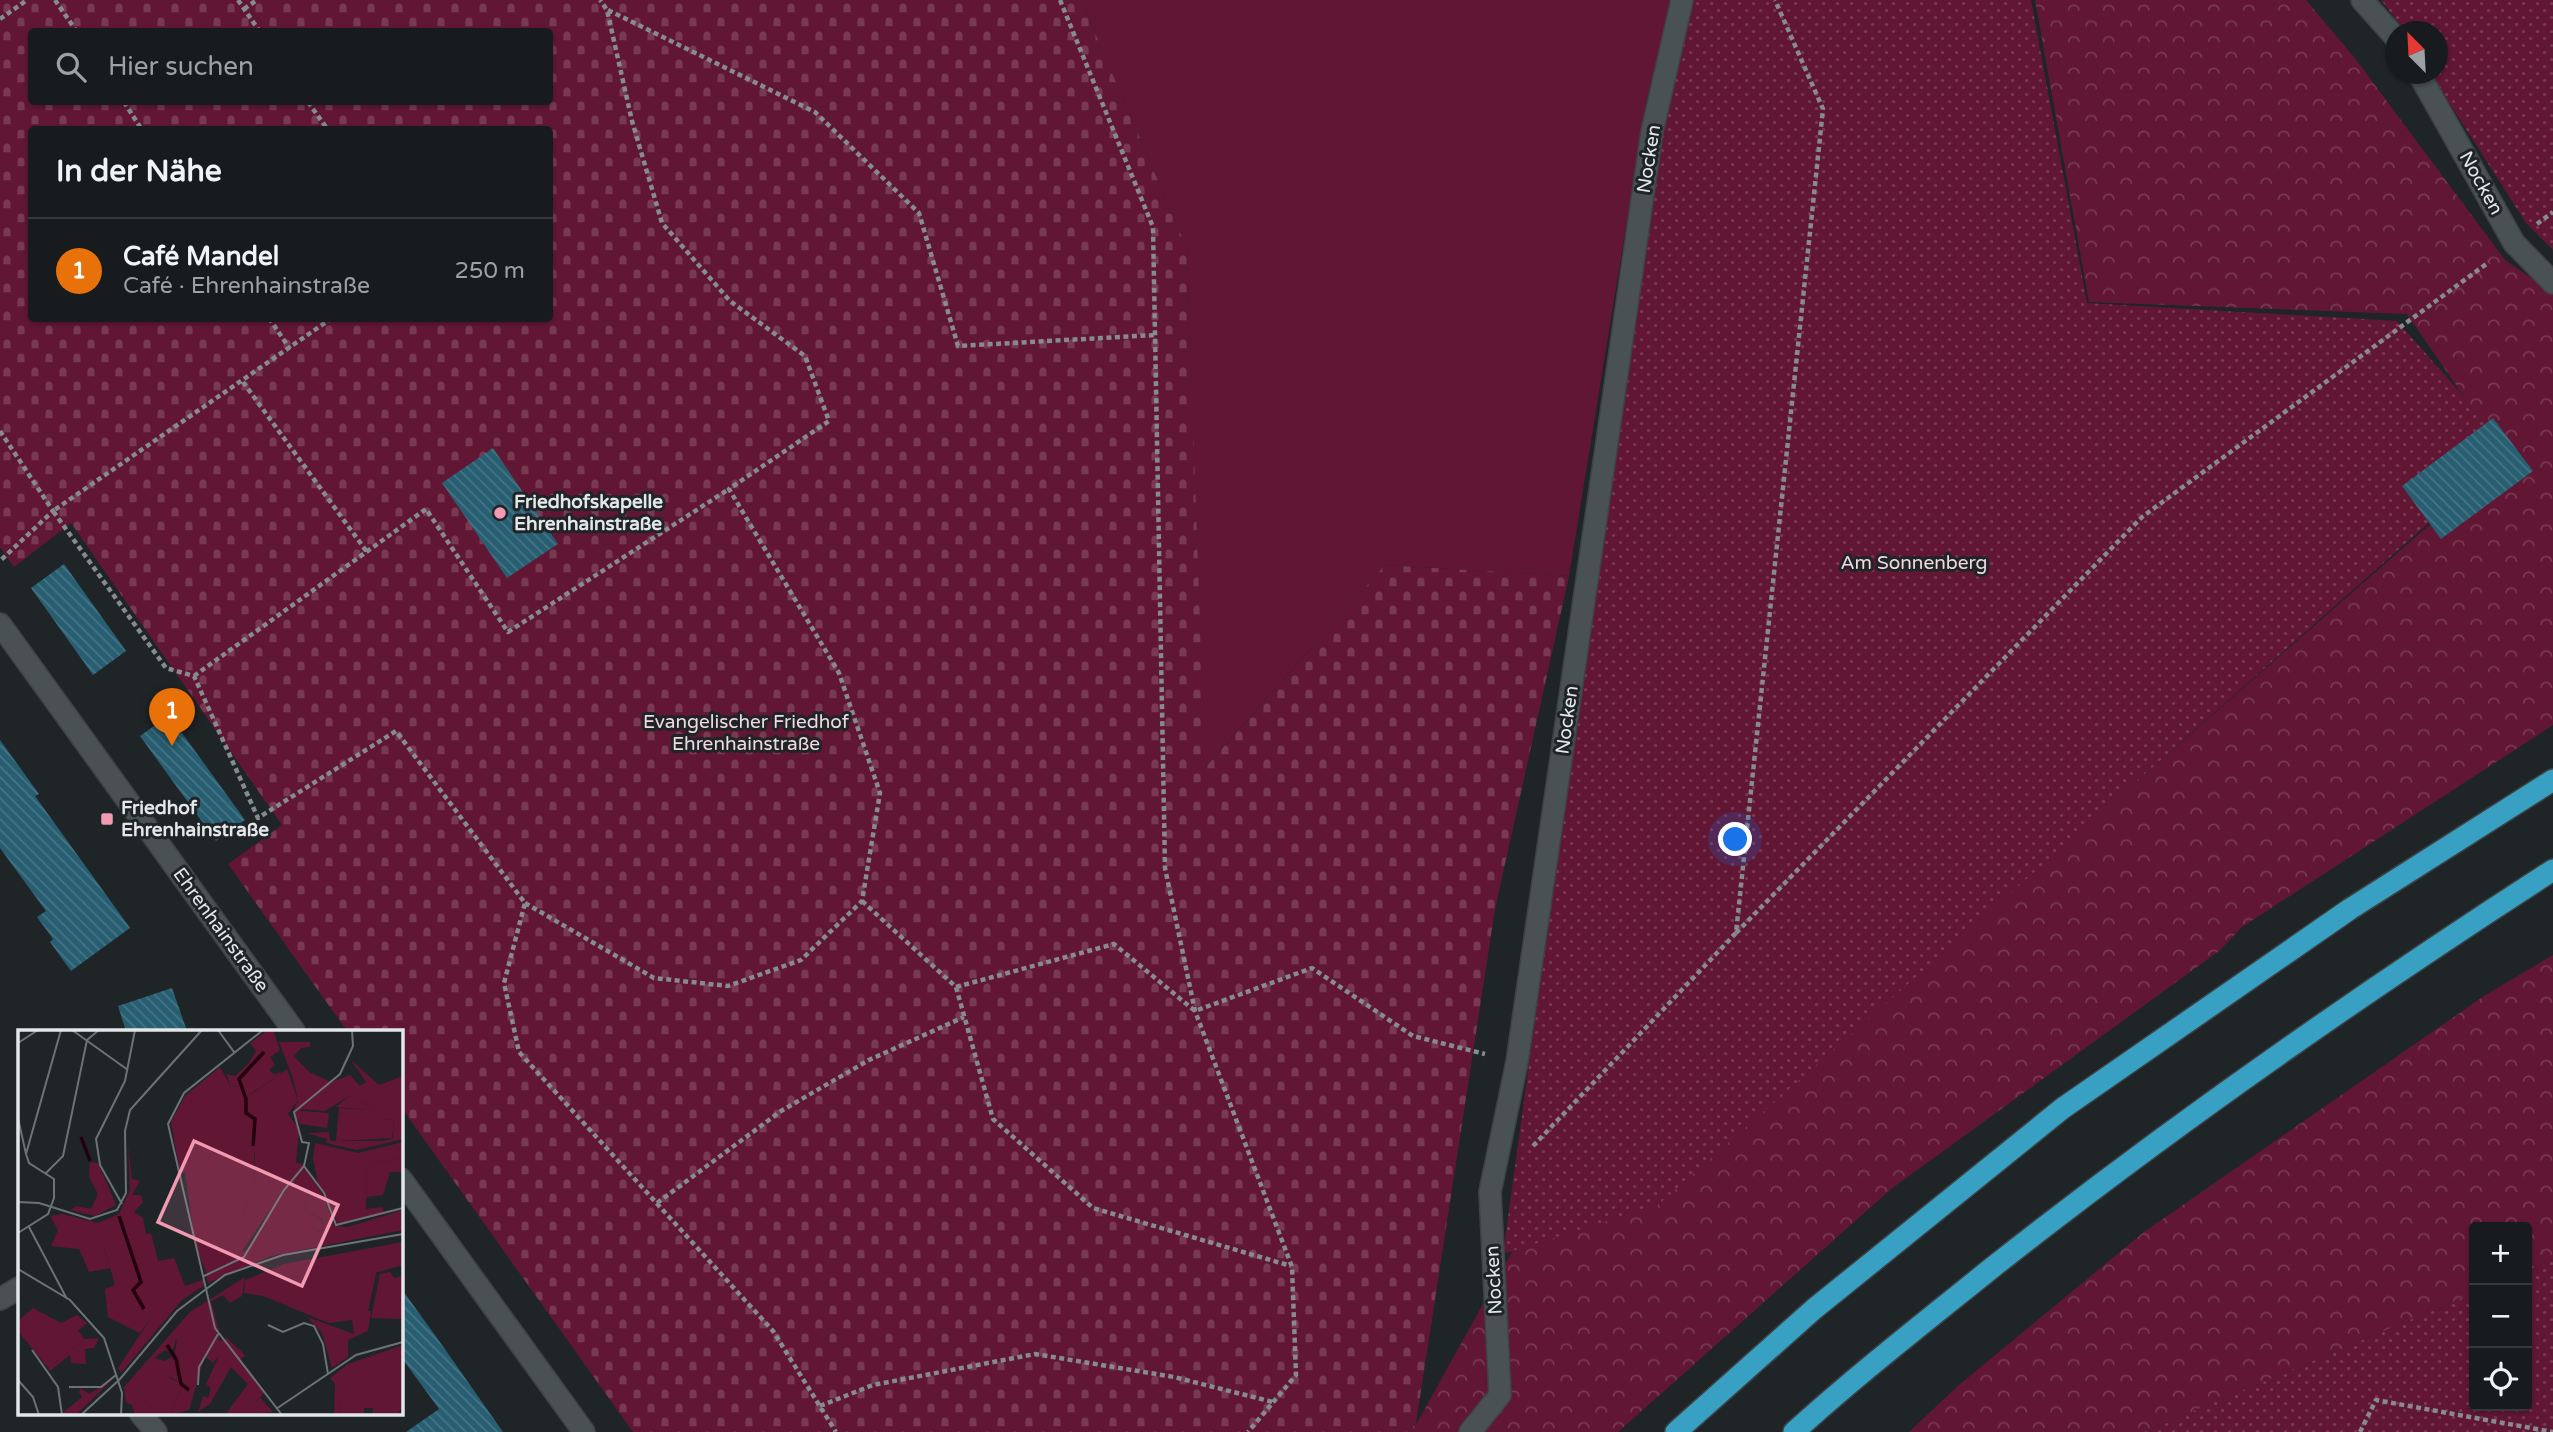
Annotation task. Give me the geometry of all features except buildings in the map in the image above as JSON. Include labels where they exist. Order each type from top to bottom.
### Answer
[{"type":"highway","points":[[1676,1432],[1814,1309],[2063,1108],[2350,909],[2553,780]]},
{"type":"highway","points":[[1794,1432],[1854,1377],[2122,1165],[2397,971],[2553,870]]},
{"type":"street","name":"Nocken","points":[[1470,1432],[1500,1395],[1490,1192],[1517,1062],[1652,132],[1682,0]]},
{"type":"street","points":[[2362,0],[2385,26]]},
{"type":"street","name":"Nocken","points":[[2426,84],[2514,243],[2553,283]]},
{"type":"street","name":"Ehrenhainstraße","points":[[0,624],[293,1030]]},
{"type":"street","points":[[402,1180],[584,1432]]},
{"type":"street","points":[[0,1299],[18,1289]]},
{"type":"street","points":[[141,1414],[156,1432]]},
{"type":"path","points":[[0,19],[27,0]]},
{"type":"path","points":[[55,0],[74,28]]},
{"type":"path","points":[[237,0],[257,28]]},
{"type":"path","points":[[244,9],[257,0]]},
{"type":"path","points":[[194,676],[426,509],[508,632],[829,421],[805,356],[730,301],[662,223],[632,121],[607,10],[600,0]]},
{"type":"path","points":[[1060,0],[1153,228],[1165,868],[1195,1012],[1292,1267],[1296,1375],[1248,1432]]},
{"type":"path","points":[[1736,933],[1823,109],[1775,0]]},
{"type":"path","points":[[607,10],[815,112],[919,213],[958,346],[1156,335]]},
{"type":"path","points":[[126,105],[139,126]]},
{"type":"path","points":[[310,105],[325,126]]},
{"type":"path","points":[[1528,1152],[1736,933],[2142,517],[2514,243]]},
{"type":"path","points":[[272,322],[290,349]]},
{"type":"path","points":[[0,561],[53,511],[327,322]]},
{"type":"path","points":[[243,382],[367,552]]},
{"type":"path","points":[[0,431],[53,511],[166,668],[194,676],[258,818],[396,731],[525,903],[654,978],[728,986],[801,960],[862,901],[880,793],[839,673],[729,489]]},
{"type":"path","points":[[862,901],[956,987],[993,1119],[1093,1208],[1292,1267]]},
{"type":"path","points":[[525,903],[504,983],[519,1052],[773,1331],[836,1432]]},
{"type":"path","points":[[956,987],[1114,944],[1195,1012]]},
{"type":"path","points":[[1195,1012],[1312,968],[1413,1036],[1517,1062]]},
{"type":"path","points":[[657,1203],[781,1111],[869,1060],[964,1017]]},
{"type":"path","points":[[820,1406],[873,1385],[1035,1354],[1174,1377],[1273,1402]]},
{"type":"path","points":[[2360,1432],[2376,1400],[2553,1432]]},
{"type":"green space","name":"Evangelischer Friedhof Ehrenhainstraße","points":[[0,0],[1081,0],[1187,249],[1205,768],[1385,565],[1569,576],[1495,909],[1416,1423],[1407,1432],[633,1432],[402,1108],[402,1030],[346,1030],[228,864],[282,825],[71,523],[14,567],[0,547]]},
{"type":"green space","points":[[1081,0],[1675,0],[1647,98],[1569,576],[1385,565],[1204,769],[1187,249]]},
{"type":"green space","name":"Am Sonnenberg","points":[[1691,0],[2031,0],[2087,303],[2397,321],[2511,450],[1658,1205],[1503,1254],[1569,772],[1664,129]]},
{"type":"green space","points":[[2035,0],[2306,0],[2354,57],[2505,260],[2553,293],[2553,725],[2242,927],[2219,951],[1891,1189],[1618,1432],[1407,1432],[1417,1423],[1513,1250],[1655,1203],[2506,458],[2407,314],[2089,302]]},
{"type":"green space","points":[[2381,0],[2553,0],[2553,250],[2526,223],[2437,84],[2448,84],[2448,21],[2397,21]]},
{"type":"green space","points":[[2553,955],[2553,1260],[2532,1269],[2532,1222],[2469,1222],[2469,1295],[2144,1432],[1909,1432],[1959,1385],[2144,1232],[2484,996]]},
{"type":"green space","points":[[2553,1260],[2553,1432],[2144,1432],[2469,1295],[2469,1411],[2532,1411],[2532,1269]]},
{"type":"place","name":"Friedhofskapelle Ehrenhainstraße","points":[[500,513]]},
{"type":"place","name":"Café Mandel","points":[[172,746]]},
{"type":"place","name":"Friedhof Ehrenhainstraße","points":[[107,819]]}]
